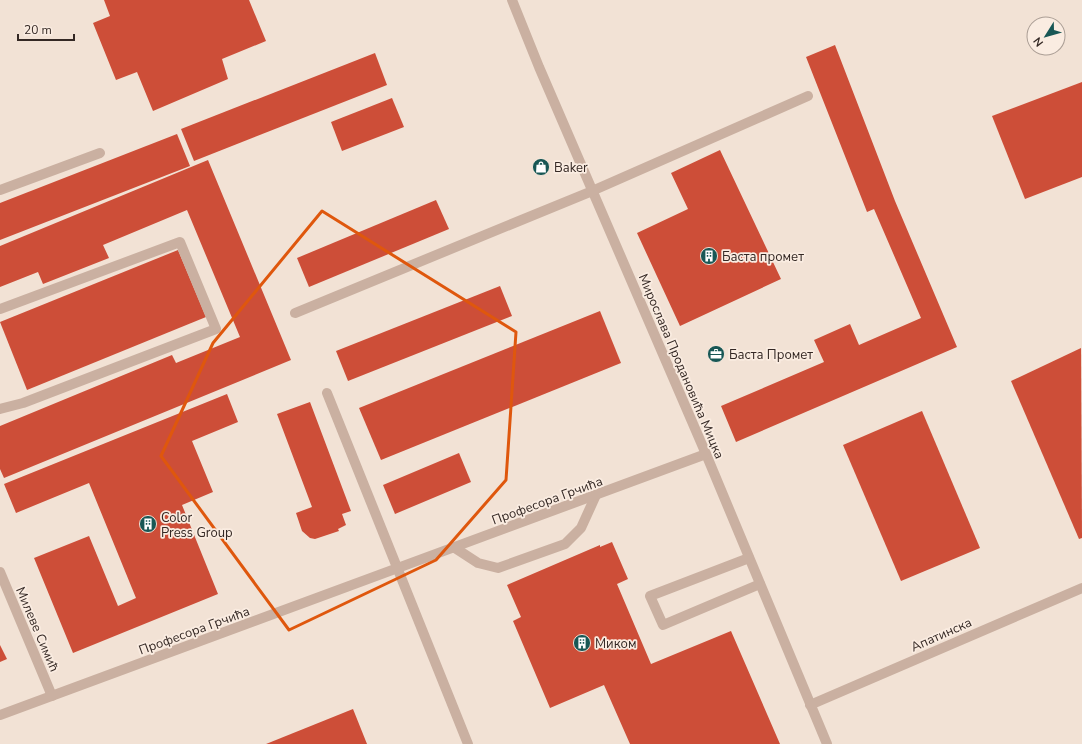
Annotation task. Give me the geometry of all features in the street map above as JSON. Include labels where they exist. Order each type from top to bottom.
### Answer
[{"type":"street","name":"Мирослава Продановића Мицка","points":[[512,0],[592,191],[706,454],[826,744]]},
{"type":"street","points":[[295,313],[592,191],[808,96]]},
{"type":"street","points":[[0,190],[100,153]]},
{"type":"street","points":[[0,309],[180,242],[216,329],[23,403],[0,409]]},
{"type":"street","points":[[327,393],[468,744]]},
{"type":"street","name":"Професора Грчића","points":[[0,715],[456,548],[706,454]]},
{"type":"street","points":[[456,548],[478,563],[498,568],[565,544],[581,528],[596,495]]},
{"type":"street","points":[[749,558],[650,596],[663,625],[760,584]]},
{"type":"street","name":"Милеве Симић","points":[[0,572],[52,696]]},
{"type":"street","name":"Апатинска","points":[[810,705],[1082,588]]},
{"type":"highlighted area","points":[[322,211],[516,332],[506,480],[436,560],[289,630],[161,456],[213,343]]},
{"type":"building","points":[[104,0],[249,0],[266,41],[222,59],[228,79],[153,111],[137,72],[116,80],[93,23],[110,16]]},
{"type":"building","points":[[835,45],[895,201],[957,347],[736,442],[721,406],[824,362],[814,340],[850,324],[859,345],[921,318],[874,209],[867,212],[806,57]]},
{"type":"building","points":[[375,53],[387,85],[194,161],[181,129]]},
{"type":"building","points":[[1082,82],[1082,177],[1025,199],[992,116]]},
{"type":"building","points":[[392,98],[404,127],[342,151],[331,122]]},
{"type":"building","points":[[177,134],[190,166],[0,240],[0,203]]},
{"type":"building","name":"Баста промет","points":[[720,150],[781,279],[680,326],[637,233],[688,209],[671,173]]},
{"type":"building","points":[[208,160],[291,360],[4,478],[0,469],[0,426],[172,355],[176,363],[240,337],[187,210],[103,245],[109,258],[43,284],[38,272],[0,287],[0,246]]},
{"type":"building","points":[[436,200],[449,229],[309,287],[297,258]]},
{"type":"building","points":[[178,250],[206,317],[27,390],[0,322]]},
{"type":"building","points":[[500,286],[512,316],[348,381],[336,351]]},
{"type":"building","points":[[600,311],[621,363],[381,460],[359,408]]},
{"type":"building","points":[[1081,348],[1082,538],[1079,539],[1011,381]]},
{"type":"building","name":"Color Press Group","points":[[227,394],[238,422],[192,441],[213,492],[182,505],[218,594],[73,653],[34,558],[89,536],[118,606],[136,598],[89,483],[16,513],[4,484]]},
{"type":"building","points":[[310,402],[351,511],[342,514],[346,525],[338,529],[339,531],[315,539],[310,538],[302,531],[296,513],[312,507],[277,414]]},
{"type":"building","points":[[922,411],[980,548],[901,581],[843,445]]},
{"type":"building","points":[[459,453],[471,482],[395,514],[383,485]]},
{"type":"building","points":[[612,542],[628,579],[617,584],[651,664],[731,631],[780,744],[630,744],[604,685],[550,708],[513,621],[521,617],[507,585],[600,545],[600,547]]},
{"type":"building","points":[[0,645],[7,659],[0,662]]},
{"type":"building","points":[[353,709],[367,744],[266,744]]},
{"type":"place","name":"Baker","points":[[541,167]]},
{"type":"place","name":"Баста промет","points":[[709,256]]},
{"type":"place","name":"Баста Промет","points":[[716,354]]},
{"type":"place","name":"Color Press Group","points":[[148,524]]},
{"type":"place","name":"Миком","points":[[582,643]]}]
